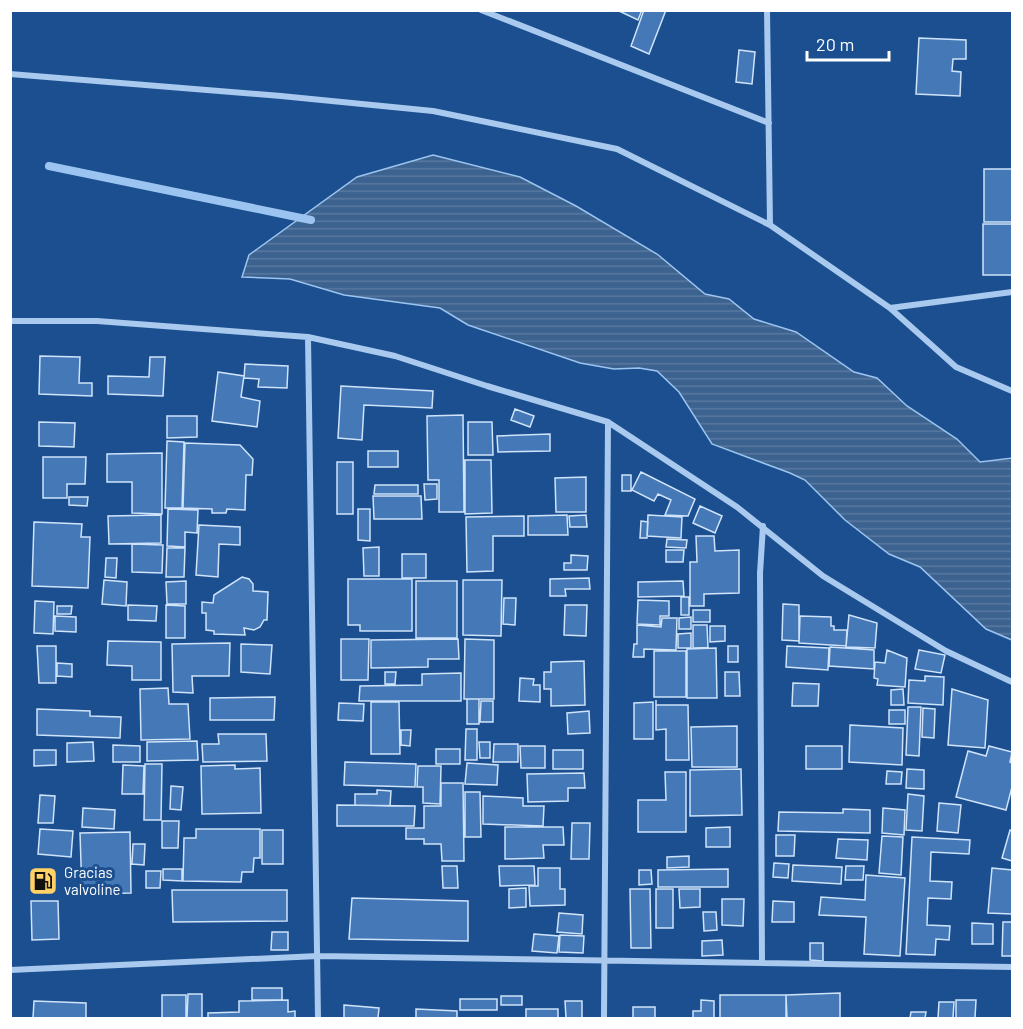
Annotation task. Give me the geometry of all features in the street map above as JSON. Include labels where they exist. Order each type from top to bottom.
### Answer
[{"type":"street","points":[[481,10],[769,123]]},
{"type":"street","points":[[767,10],[770,225]]},
{"type":"street","points":[[10,74],[433,111],[617,149],[770,225],[890,308],[956,367],[1012,391]]},
{"type":"street","points":[[890,308],[1012,292]]},
{"type":"street","points":[[10,321],[97,321],[308,338],[395,356],[608,422],[764,526],[824,576],[946,651],[1012,682]]},
{"type":"street","points":[[308,338],[318,1018]]},
{"type":"street","points":[[604,1018],[608,422]]},
{"type":"street","points":[[762,963],[760,573],[764,526]]},
{"type":"street","points":[[10,970],[318,956],[1012,967]]},
{"type":"water","points":[[433,155],[520,177],[576,206],[657,254],[705,294],[729,299],[754,319],[796,332],[854,372],[877,378],[907,406],[957,439],[980,462],[1012,458],[1012,640],[986,629],[920,567],[889,554],[845,520],[805,480],[712,444],[679,392],[657,371],[639,368],[614,369],[580,363],[468,325],[440,308],[344,295],[290,279],[242,277],[249,255],[357,177]]},
{"type":"building","points":[[617,10],[642,10],[638,20]]},
{"type":"building","points":[[644,10],[666,10],[649,54],[631,46]]},
{"type":"building","points":[[919,38],[966,40],[966,59],[953,59],[952,71],[961,72],[960,96],[916,94]]},
{"type":"building","points":[[739,50],[755,52],[752,84],[736,82]]},
{"type":"building","points":[[984,169],[1012,169],[1012,222],[984,222]]},
{"type":"building","points":[[983,224],[1012,224],[1012,275],[983,275]]},
{"type":"building","points":[[40,356],[80,357],[79,383],[92,383],[92,396],[39,394]]},
{"type":"building","points":[[150,357],[165,357],[163,396],[108,394],[108,376],[149,377]]},
{"type":"building","points":[[245,364],[288,366],[287,388],[258,387],[259,379],[244,378]]},
{"type":"building","points":[[218,372],[244,376],[241,397],[260,401],[257,427],[212,421]]},
{"type":"building","points":[[341,386],[433,391],[432,408],[364,405],[362,440],[338,438]]},
{"type":"building","points":[[515,409],[534,416],[530,427],[511,420]]},
{"type":"building","points":[[463,415],[464,512],[439,512],[439,480],[428,480],[427,416]]},
{"type":"building","points":[[167,416],[197,416],[197,437],[167,438]]},
{"type":"building","points":[[39,422],[75,423],[74,447],[39,446]]},
{"type":"building","points":[[468,422],[492,422],[493,455],[468,455]]},
{"type":"building","points":[[550,434],[550,451],[498,452],[497,436]]},
{"type":"building","points":[[167,441],[184,442],[182,508],[165,508]]},
{"type":"building","points":[[185,443],[240,445],[253,459],[252,475],[246,475],[245,510],[227,509],[226,513],[212,513],[212,509],[183,508]]},
{"type":"building","points":[[368,451],[398,451],[398,467],[368,467]]},
{"type":"building","points":[[162,453],[162,514],[132,513],[132,482],[107,482],[107,454]]},
{"type":"building","points":[[43,457],[86,457],[85,484],[67,484],[67,498],[43,498]]},
{"type":"building","points":[[465,460],[491,460],[492,513],[465,514]]},
{"type":"building","points":[[337,462],[353,462],[353,514],[337,514]]},
{"type":"building","points":[[641,472],[695,499],[688,516],[665,515],[671,500],[658,494],[654,501],[632,490]]},
{"type":"building","points":[[622,475],[631,475],[631,491],[622,491]]},
{"type":"building","points":[[586,477],[586,512],[556,512],[555,478]]},
{"type":"building","points":[[424,484],[437,484],[437,499],[425,500]]},
{"type":"building","points":[[375,485],[418,485],[418,494],[374,494]]},
{"type":"building","points":[[373,496],[421,496],[422,519],[374,519]]},
{"type":"building","points":[[69,497],[88,497],[87,506],[69,505]]},
{"type":"building","points":[[700,506],[722,516],[715,533],[693,523]]},
{"type":"building","points":[[168,509],[198,510],[197,533],[185,532],[185,547],[167,546]]},
{"type":"building","points":[[358,509],[370,509],[370,541],[358,540]]},
{"type":"building","points":[[161,515],[161,543],[109,544],[108,516]]},
{"type":"building","points":[[567,515],[568,535],[528,535],[528,516]]},
{"type":"building","points":[[586,515],[587,527],[570,527],[569,516]]},
{"type":"building","points":[[648,515],[682,517],[681,538],[647,536]]},
{"type":"building","points":[[524,516],[524,536],[493,536],[493,571],[467,572],[466,517]]},
{"type":"building","points":[[641,521],[648,522],[647,538],[640,538]]},
{"type":"building","points":[[34,522],[82,524],[81,537],[90,537],[88,588],[32,586]]},
{"type":"building","points":[[199,525],[240,527],[240,545],[219,544],[218,577],[196,575]]},
{"type":"building","points":[[696,536],[714,536],[715,551],[739,550],[739,593],[704,594],[704,606],[690,606],[690,562],[697,562]]},
{"type":"building","points":[[667,539],[687,540],[686,548],[666,547]]},
{"type":"building","points":[[132,544],[163,545],[162,573],[132,572]]},
{"type":"building","points":[[379,547],[379,576],[364,576],[363,548]]},
{"type":"building","points":[[167,548],[185,548],[184,577],[166,577]]},
{"type":"building","points":[[666,550],[684,550],[683,562],[666,562]]},
{"type":"building","points":[[402,554],[426,554],[426,578],[402,578]]},
{"type":"building","points":[[571,555],[588,556],[587,570],[564,570],[564,563],[571,563]]},
{"type":"building","points":[[106,558],[117,558],[116,578],[105,577]]},
{"type":"building","points":[[242,577],[249,579],[253,584],[253,591],[268,592],[267,620],[264,620],[260,627],[254,630],[244,628],[245,635],[214,634],[214,631],[206,630],[206,613],[202,613],[202,602],[213,603],[214,595]]},
{"type":"building","points":[[589,578],[590,589],[565,589],[566,596],[550,596],[550,579]]},
{"type":"building","points":[[348,579],[412,579],[412,631],[360,631],[360,625],[348,625]]},
{"type":"building","points":[[104,580],[127,582],[126,606],[102,604]]},
{"type":"building","points":[[463,580],[502,580],[501,636],[463,635]]},
{"type":"building","points":[[186,581],[186,604],[167,604],[166,582]]},
{"type":"building","points":[[416,581],[457,581],[457,638],[416,638]]},
{"type":"building","points":[[683,581],[684,596],[638,597],[638,582]]},
{"type":"building","points":[[681,597],[689,597],[689,615],[681,615]]},
{"type":"building","points":[[504,598],[516,598],[515,625],[503,624]]},
{"type":"building","points":[[638,600],[669,601],[669,616],[660,616],[660,625],[637,624]]},
{"type":"building","points":[[35,601],[54,602],[53,634],[34,633]]},
{"type":"building","points":[[783,604],[799,605],[799,641],[782,640]]},
{"type":"building","points":[[128,605],[157,606],[156,621],[128,620]]},
{"type":"building","points":[[166,605],[185,606],[185,638],[166,638]]},
{"type":"building","points":[[565,605],[587,605],[586,636],[564,635]]},
{"type":"building","points":[[57,606],[72,606],[71,614],[57,614]]},
{"type":"building","points":[[693,610],[710,610],[710,622],[693,622]]},
{"type":"building","points":[[849,615],[877,623],[875,648],[846,647]]},
{"type":"building","points":[[55,616],[76,617],[76,632],[55,631]]},
{"type":"building","points":[[800,616],[831,617],[831,626],[834,626],[834,630],[847,630],[846,646],[799,643]]},
{"type":"building","points":[[691,617],[691,629],[679,629],[679,618]]},
{"type":"building","points":[[662,618],[677,618],[676,650],[644,649],[644,657],[633,657],[634,644],[637,644],[637,625],[661,627]]},
{"type":"building","points":[[693,625],[707,625],[708,648],[693,648]]},
{"type":"building","points":[[710,626],[725,626],[725,641],[710,642]]},
{"type":"building","points":[[691,633],[691,648],[678,648],[678,634]]},
{"type":"building","points":[[341,639],[369,639],[368,680],[341,680]]},
{"type":"building","points":[[458,639],[459,659],[428,659],[428,667],[371,668],[371,640]]},
{"type":"building","points":[[465,639],[494,640],[494,699],[464,699]]},
{"type":"building","points":[[108,641],[161,642],[161,680],[132,680],[132,666],[107,665]]},
{"type":"building","points":[[230,643],[229,676],[192,676],[193,693],[173,692],[172,644]]},
{"type":"building","points":[[241,644],[272,645],[270,674],[241,672]]},
{"type":"building","points":[[37,646],[56,646],[56,683],[39,683]]},
{"type":"building","points":[[728,646],[738,646],[738,662],[728,662]]},
{"type":"building","points":[[787,646],[829,648],[828,670],[786,667]]},
{"type":"building","points":[[830,647],[874,650],[874,669],[829,666]]},
{"type":"building","points":[[716,648],[717,698],[687,698],[687,649]]},
{"type":"building","points":[[887,650],[907,658],[905,687],[877,685],[878,679],[874,678],[875,662],[885,663]]},
{"type":"building","points":[[919,650],[945,655],[941,673],[915,669]]},
{"type":"building","points":[[654,651],[686,651],[686,697],[654,697]]},
{"type":"building","points":[[584,661],[585,705],[551,706],[551,689],[544,689],[544,672],[551,672],[551,662]]},
{"type":"building","points":[[57,663],[72,664],[72,677],[57,676]]},
{"type":"building","points":[[385,672],[396,672],[395,684],[385,684]]},
{"type":"building","points":[[725,672],[739,672],[740,696],[725,696]]},
{"type":"building","points":[[461,673],[461,701],[359,701],[360,686],[422,685],[422,674]]},
{"type":"building","points":[[925,676],[944,677],[943,705],[908,703],[909,680],[925,681]]},
{"type":"building","points":[[520,678],[534,679],[533,685],[540,685],[540,702],[519,701]]},
{"type":"building","points":[[793,683],[819,684],[818,706],[792,706]]},
{"type":"building","points":[[168,688],[169,704],[188,704],[190,739],[141,740],[140,689]]},
{"type":"building","points":[[903,689],[904,705],[891,705],[891,690]]},
{"type":"building","points":[[952,689],[988,700],[985,748],[948,745]]},
{"type":"building","points":[[275,697],[274,720],[210,720],[210,698]]},
{"type":"building","points":[[467,699],[479,699],[479,724],[467,724]]},
{"type":"building","points":[[481,701],[493,701],[493,722],[480,722]]},
{"type":"building","points":[[371,702],[399,702],[400,754],[371,754]]},
{"type":"building","points":[[653,702],[653,739],[634,739],[634,703]]},
{"type":"building","points":[[339,703],[364,704],[363,721],[338,720]]},
{"type":"building","points":[[656,705],[688,705],[689,760],[666,760],[666,729],[656,730]]},
{"type":"building","points":[[908,707],[921,707],[919,756],[906,755]]},
{"type":"building","points":[[923,708],[935,709],[934,738],[922,737]]},
{"type":"building","points":[[37,709],[90,711],[90,716],[121,717],[120,738],[37,735]]},
{"type":"building","points":[[889,710],[905,710],[905,724],[889,724]]},
{"type":"building","points":[[589,711],[590,733],[568,734],[567,713]]},
{"type":"building","points":[[850,725],[903,728],[902,765],[849,762]]},
{"type":"building","points":[[737,726],[737,767],[692,767],[691,727]]},
{"type":"building","points":[[466,729],[477,729],[477,760],[465,760]]},
{"type":"building","points":[[401,730],[411,730],[410,746],[401,745]]},
{"type":"building","points":[[218,734],[266,734],[267,761],[203,762],[202,744],[219,744]]},
{"type":"building","points":[[197,741],[198,760],[147,761],[147,742]]},
{"type":"building","points":[[93,742],[94,761],[67,762],[67,743]]},
{"type":"building","points":[[479,742],[490,742],[490,758],[480,758]]},
{"type":"building","points":[[494,744],[518,744],[518,762],[493,762]]},
{"type":"building","points":[[113,745],[140,746],[140,762],[113,762]]},
{"type":"building","points":[[520,746],[545,746],[545,768],[521,768]]},
{"type":"building","points":[[806,746],[842,746],[842,769],[806,769]]},
{"type":"building","points":[[989,746],[1012,752],[1010,762],[1012,763],[1012,787],[1006,810],[956,797],[968,751],[986,756]]},
{"type":"building","points":[[436,749],[460,749],[460,764],[436,764]]},
{"type":"building","points":[[34,750],[56,750],[56,765],[34,766]]},
{"type":"building","points":[[553,750],[583,750],[583,769],[553,769]]},
{"type":"building","points":[[345,762],[416,764],[415,787],[344,785]]},
{"type":"building","points":[[467,763],[498,765],[497,785],[465,784]]},
{"type":"building","points":[[145,764],[162,764],[161,820],[144,820]]},
{"type":"building","points":[[123,765],[144,766],[143,794],[122,794]]},
{"type":"building","points":[[235,765],[235,769],[260,768],[261,813],[202,814],[201,766]]},
{"type":"building","points":[[418,766],[441,766],[440,804],[423,803],[423,787],[417,787]]},
{"type":"building","points":[[741,769],[742,815],[690,816],[690,770]]},
{"type":"building","points":[[907,769],[924,770],[924,789],[906,788]]},
{"type":"building","points":[[887,771],[902,772],[901,784],[886,784]]},
{"type":"building","points":[[665,772],[686,772],[686,832],[638,832],[638,800],[666,800]]},
{"type":"building","points":[[584,773],[585,788],[568,788],[568,801],[528,802],[527,774]]},
{"type":"building","points":[[441,783],[463,783],[464,861],[442,861],[441,844],[424,844],[424,839],[406,839],[406,828],[424,828],[424,806],[441,806]]},
{"type":"building","points":[[171,786],[183,787],[181,810],[170,809]]},
{"type":"building","points":[[377,790],[391,791],[390,806],[355,805],[355,794],[377,794]]},
{"type":"building","points":[[465,792],[480,792],[481,837],[465,837]]},
{"type":"building","points":[[908,794],[924,796],[922,831],[906,830]]},
{"type":"building","points":[[40,795],[55,796],[53,823],[38,823]]},
{"type":"building","points":[[483,796],[523,798],[523,806],[544,806],[543,826],[483,824]]},
{"type":"building","points":[[939,803],[961,805],[958,833],[937,831]]},
{"type":"building","points":[[337,805],[415,806],[414,826],[337,826]]},
{"type":"building","points":[[83,808],[115,810],[114,829],[82,827]]},
{"type":"building","points":[[883,808],[905,810],[904,835],[882,833]]},
{"type":"building","points":[[843,809],[870,810],[870,833],[778,831],[779,812],[843,813]]},
{"type":"building","points":[[162,821],[179,821],[178,848],[162,848]]},
{"type":"building","points":[[572,823],[590,823],[589,859],[571,859]]},
{"type":"building","points":[[505,827],[563,827],[564,845],[543,845],[544,858],[505,859]]},
{"type":"building","points":[[730,827],[730,847],[706,847],[706,828]]},
{"type":"building","points":[[40,829],[73,831],[71,857],[38,854]]},
{"type":"building","points":[[196,829],[260,829],[260,858],[254,858],[253,872],[242,872],[241,882],[183,881],[184,838],[196,838]]},
{"type":"building","points":[[262,830],[283,830],[283,864],[262,864]]},
{"type":"building","points":[[1010,830],[1012,831],[1012,861],[1002,858]]},
{"type":"building","points":[[130,832],[131,893],[82,894],[80,833]]},
{"type":"building","points":[[776,835],[795,835],[794,856],[776,856]]},
{"type":"building","points":[[882,836],[903,837],[901,875],[879,873]]},
{"type":"building","points":[[912,837],[970,840],[969,854],[931,852],[930,881],[952,882],[951,899],[928,898],[927,925],[950,926],[949,940],[936,939],[935,955],[906,954]]},
{"type":"building","points":[[838,839],[868,840],[867,860],[836,858]]},
{"type":"building","points":[[133,844],[145,844],[144,865],[132,864]]},
{"type":"building","points":[[689,856],[689,867],[667,868],[667,857]]},
{"type":"building","points":[[774,863],[789,864],[788,878],[773,877]]},
{"type":"building","points":[[793,865],[842,867],[841,884],[792,881]]},
{"type":"building","points":[[442,866],[457,866],[458,888],[443,888]]},
{"type":"building","points":[[499,866],[534,866],[535,885],[500,886]]},
{"type":"building","points":[[846,866],[864,866],[863,880],[845,880]]},
{"type":"building","points":[[538,868],[560,868],[560,889],[565,889],[565,905],[530,906],[529,886],[538,886]]},
{"type":"building","points":[[992,868],[1012,870],[1012,914],[988,913]]},
{"type":"building","points":[[163,869],[182,869],[182,881],[163,880]]},
{"type":"building","points":[[728,869],[728,887],[658,887],[658,870]]},
{"type":"building","points":[[639,870],[651,870],[652,884],[639,885]]},
{"type":"building","points":[[146,871],[161,871],[160,888],[146,888]]},
{"type":"building","points":[[866,875],[905,878],[900,956],[864,954],[866,917],[819,915],[821,897],[865,900]]},
{"type":"building","points":[[526,888],[526,907],[509,908],[509,889]]},
{"type":"building","points":[[630,889],[650,889],[651,948],[631,948]]},
{"type":"building","points":[[656,889],[673,889],[673,928],[656,928]]},
{"type":"building","points":[[679,889],[700,889],[700,907],[680,908]]},
{"type":"building","points":[[172,890],[287,890],[287,921],[173,922]]},
{"type":"building","points":[[352,898],[468,901],[468,941],[349,939]]},
{"type":"building","points":[[722,899],[744,899],[743,926],[722,925]]},
{"type":"building","points":[[31,901],[58,901],[59,939],[32,940]]},
{"type":"building","points":[[773,901],[794,902],[794,922],[772,922]]},
{"type":"building","points":[[703,912],[716,912],[717,930],[704,931]]},
{"type":"building","points":[[559,913],[583,915],[582,934],[557,932]]},
{"type":"building","points":[[1003,922],[1012,922],[1012,956],[1002,956]]},
{"type":"building","points":[[972,923],[993,924],[993,944],[972,944]]},
{"type":"building","points":[[272,932],[288,932],[288,950],[271,950]]},
{"type":"building","points":[[534,934],[559,936],[557,953],[532,951]]},
{"type":"building","points":[[560,935],[584,936],[583,953],[559,952]]},
{"type":"building","points":[[722,940],[723,955],[702,956],[702,941]]},
{"type":"building","points":[[810,943],[823,943],[823,961],[810,960]]},
{"type":"building","points":[[252,988],[282,988],[282,1000],[252,1000]]},
{"type":"building","points":[[840,993],[840,1018],[787,1018],[786,995]]},
{"type":"building","points":[[188,994],[202,994],[202,1018],[187,1018]]},
{"type":"building","points":[[162,995],[186,995],[186,1018],[162,1018]]},
{"type":"building","points":[[720,995],[786,995],[786,1018],[720,1018]]},
{"type":"building","points":[[501,996],[522,996],[522,1005],[501,1005]]},
{"type":"building","points":[[460,999],[497,999],[497,1010],[460,1010]]},
{"type":"building","points":[[288,1000],[288,1012],[295,1011],[295,1018],[208,1018],[208,1013],[239,1012],[239,1001]]},
{"type":"building","points":[[701,1000],[714,1001],[714,1018],[693,1018],[693,1011],[701,1011]]},
{"type":"building","points":[[956,1000],[976,1000],[975,1018],[956,1018]]},
{"type":"building","points":[[34,1001],[86,1003],[86,1018],[33,1018]]},
{"type":"building","points":[[565,1001],[582,1001],[582,1018],[566,1018]]},
{"type":"building","points":[[939,1002],[954,1002],[953,1018],[938,1018]]},
{"type":"building","points":[[344,1005],[379,1008],[378,1018],[344,1018]]},
{"type":"building","points":[[633,1007],[655,1007],[655,1018],[633,1018]]},
{"type":"building","points":[[416,1009],[457,1011],[457,1018],[416,1018]]},
{"type":"building","points":[[526,1009],[558,1009],[558,1018],[526,1018]]},
{"type":"building","points":[[911,1012],[926,1012],[925,1018],[910,1018]]},
{"type":"waterway","points":[[49,166],[311,220]]},
{"type":"place","name":"Gracias valvoline","points":[[43,881]]}]
